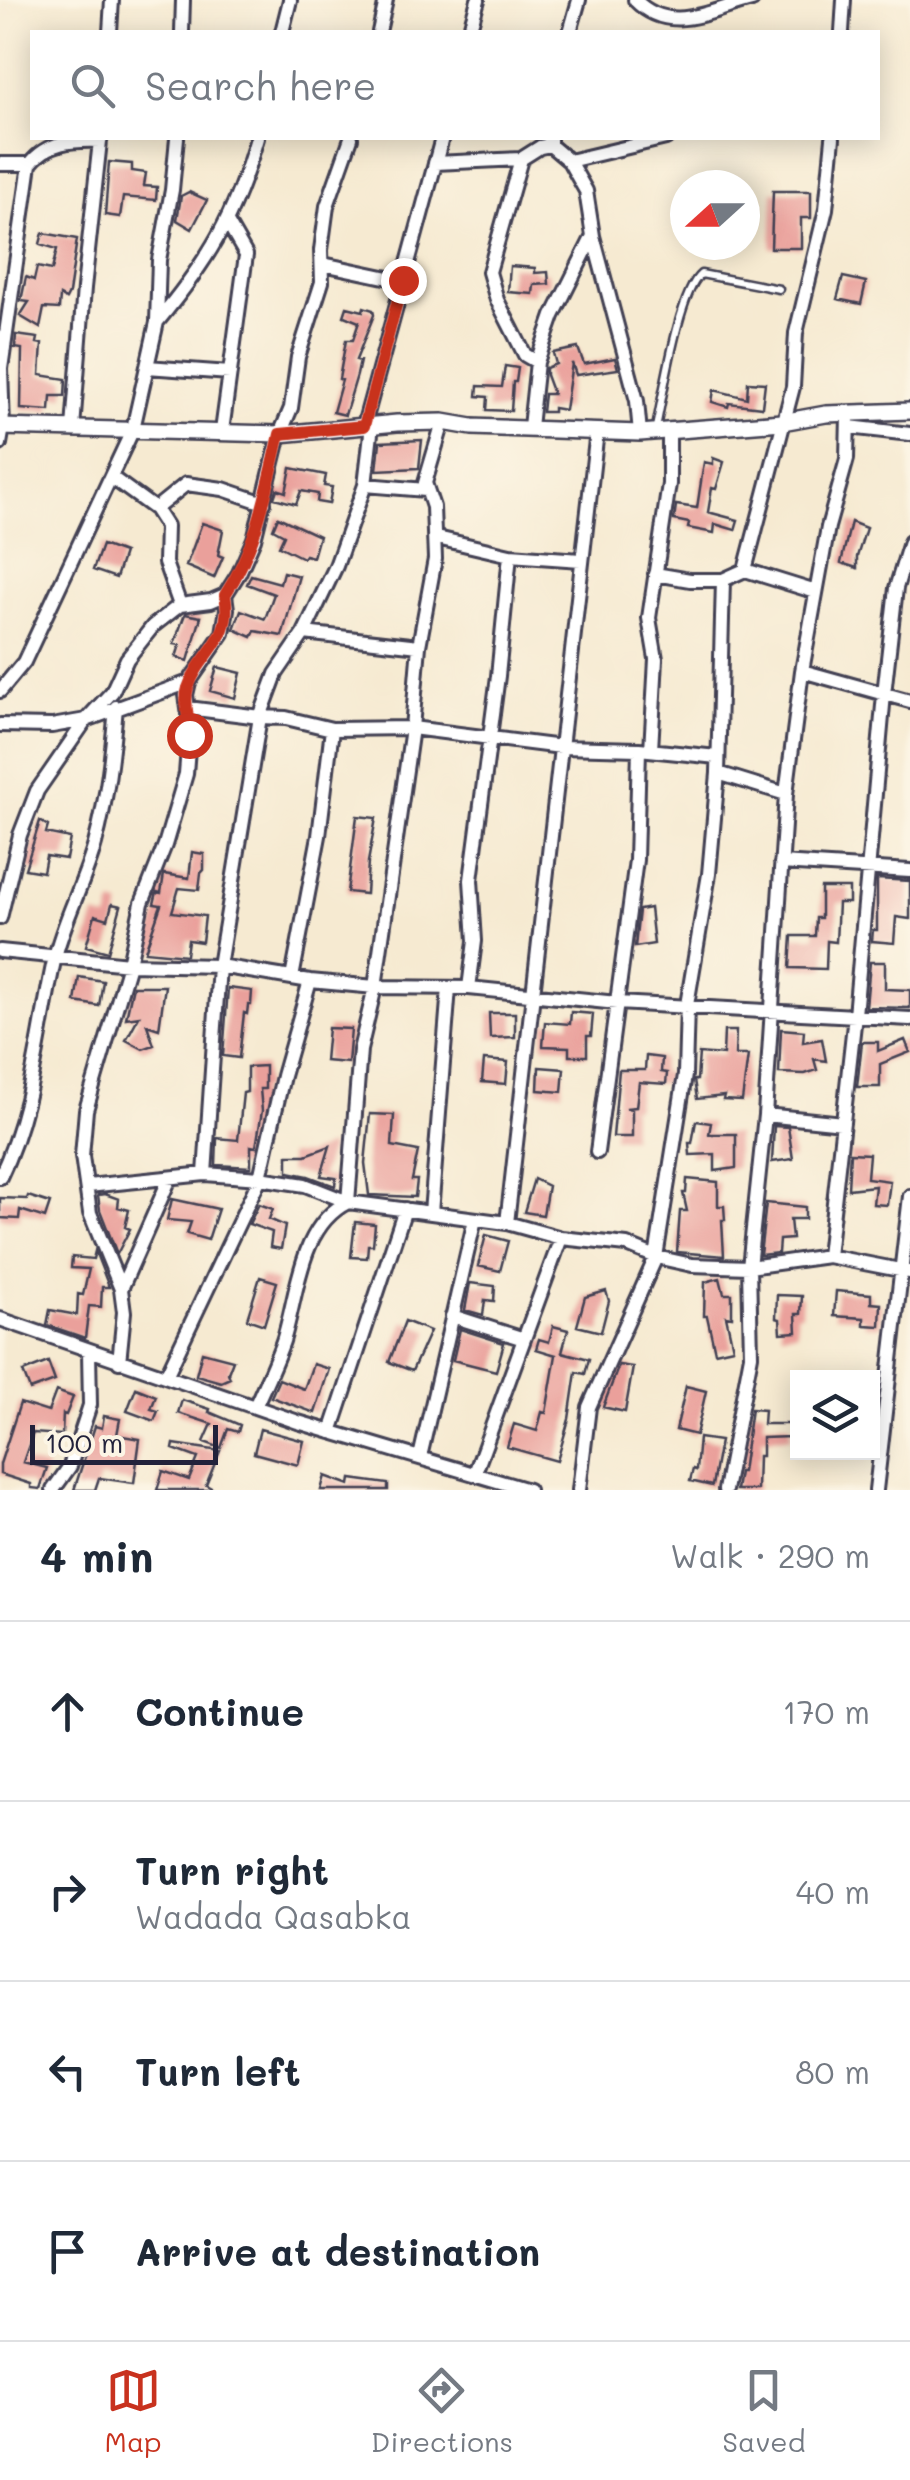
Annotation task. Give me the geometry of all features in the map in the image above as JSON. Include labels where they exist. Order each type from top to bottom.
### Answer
[{"type":"street","points":[[110,30],[112,0]]},
{"type":"street","points":[[182,30],[183,0]]},
{"type":"street","points":[[282,30],[290,0]]},
{"type":"street","points":[[379,30],[386,0]]},
{"type":"street","points":[[470,30],[478,0]]},
{"type":"street","points":[[571,30],[579,0]]},
{"type":"street","points":[[635,0],[648,13],[668,20],[752,0]]},
{"type":"street","points":[[842,30],[844,0]]},
{"type":"street","points":[[0,444],[0,369],[30,164],[50,146],[93,140]]},
{"type":"street","points":[[73,428],[100,140]]},
{"type":"street","points":[[0,692],[24,662],[132,430],[157,322],[160,260],[177,140]]},
{"type":"street","points":[[157,322],[198,273],[227,222],[241,194],[255,140]]},
{"type":"street","points":[[0,918],[20,835],[37,791],[86,720],[112,692],[126,659],[154,626],[180,605],[211,602],[225,595],[239,574],[264,503],[290,408],[298,356],[320,293],[327,206],[351,140]]},
{"type":"street","points":[[205,1174],[219,966],[260,717],[276,674],[304,633],[336,566],[364,485],[368,425],[441,140]]},
{"type":"street","points":[[568,161],[657,140]]},
{"type":"street","points":[[745,570],[793,387],[796,333],[826,209],[834,140]]},
{"type":"street","points":[[435,163],[522,159],[550,141],[568,161],[586,191],[593,236],[637,401],[655,433],[669,484],[649,618],[656,660],[636,860],[597,1152]]},
{"type":"street","points":[[522,159],[489,272],[497,300],[524,355],[537,362]]},
{"type":"street","points":[[0,164],[30,164]]},
{"type":"street","points":[[222,431],[246,255],[227,222]]},
{"type":"street","points":[[530,427],[537,362],[553,316],[593,236]]},
{"type":"street","points":[[323,264],[403,280]]},
{"type":"street","points":[[147,366],[230,373]]},
{"type":"street","points":[[848,421],[910,411]]},
{"type":"street","points":[[2,427],[280,434],[443,422],[472,427],[655,433],[782,422],[826,414],[910,434]]},
{"type":"street","points":[[725,1490],[750,1355],[749,1267],[765,1115],[786,794],[816,592],[828,527],[847,459],[848,421]]},
{"type":"street","points":[[348,1202],[360,1050],[375,987],[412,728],[419,646],[437,538],[433,507],[426,490],[443,422]]},
{"type":"street","points":[[507,1223],[598,430]]},
{"type":"street","points":[[111,477],[156,509],[166,526],[165,562],[180,605]]},
{"type":"street","points":[[156,509],[186,484],[223,489],[264,503]]},
{"type":"street","points":[[364,485],[426,490]]},
{"type":"street","points":[[437,538],[510,555],[582,560]]},
{"type":"street","points":[[828,1256],[896,588],[910,542]]},
{"type":"street","points":[[469,988],[474,941],[471,880],[510,555]]},
{"type":"street","points":[[654,574],[722,580],[745,570],[816,592]]},
{"type":"street","points":[[578,1490],[589,1406],[656,1257],[685,1074],[688,1005],[708,874],[718,773],[722,580]]},
{"type":"street","points":[[119,1362],[124,1312],[121,1289],[90,1213],[82,1156],[86,1110],[129,964],[142,903],[165,845],[186,774],[186,696],[190,682],[223,633],[228,609],[225,595]]},
{"type":"street","points":[[304,633],[419,646]]},
{"type":"street","points":[[802,671],[910,701]]},
{"type":"street","points":[[0,724],[52,726],[86,720],[190,682]]},
{"type":"street","points":[[0,1177],[15,1146],[32,1080],[55,956],[94,846],[110,778],[116,708]]},
{"type":"street","points":[[188,708],[286,718],[332,729],[412,728],[561,746],[717,757]]},
{"type":"street","points":[[292,978],[319,836],[332,729]]},
{"type":"street","points":[[718,773],[786,794]]},
{"type":"street","points":[[781,863],[910,871]]},
{"type":"street","points":[[0,951],[129,964],[219,966],[375,987],[469,988],[617,1003],[910,1018]]},
{"type":"street","points":[[166,1376],[260,1178],[310,981]]},
{"type":"street","points":[[431,1213],[448,988]]},
{"type":"street","points":[[765,1115],[844,1122]]},
{"type":"street","points":[[88,1186],[205,1174],[260,1178],[306,1185],[348,1202],[507,1223],[561,1238],[627,1245],[656,1257],[692,1264],[749,1267],[828,1256],[906,1271]]},
{"type":"street","points":[[121,1289],[170,1178]]},
{"type":"street","points":[[876,1490],[906,1271],[910,1196]]},
{"type":"street","points":[[255,1407],[283,1342],[312,1240],[331,1210],[348,1202]]},
{"type":"street","points":[[331,1432],[405,1210]]},
{"type":"street","points":[[420,1457],[475,1219]]},
{"type":"street","points":[[475,1473],[561,1238]]},
{"type":"street","points":[[452,1316],[524,1339]]},
{"type":"street","points":[[0,1319],[331,1432],[528,1490]]},
{"type":"street","points":[[53,1490],[70,1466],[90,1405],[88,1351]]},
{"type":"lane","points":[[655,433],[682,311],[695,278],[701,274],[779,289]]},
{"type":"building","points":[[109,162],[132,164],[132,171],[146,173],[144,186],[157,187],[156,200],[123,197],[120,217],[105,215]]},
{"type":"building","points":[[773,191],[811,191],[811,218],[801,218],[801,248],[771,248]]},
{"type":"building","points":[[189,192],[207,200],[192,229],[177,220],[181,196]]},
{"type":"building","points":[[43,233],[77,239],[69,293],[66,299],[60,296],[59,309],[44,308],[40,328],[20,316],[29,302],[21,301],[26,277],[34,280],[37,267],[52,270],[57,249],[40,244]]},
{"type":"building","points":[[510,266],[535,268],[535,273],[548,272],[549,284],[534,285],[533,294],[508,292]]},
{"type":"building","points":[[843,277],[866,282],[861,304],[837,299]]},
{"type":"building","points":[[347,307],[363,311],[364,307],[373,310],[374,315],[356,360],[360,361],[345,415],[333,412],[342,380],[339,379],[346,340],[353,340],[359,322],[344,316]]},
{"type":"building","points":[[16,335],[38,338],[37,343],[42,344],[40,375],[66,379],[65,396],[51,396],[50,411],[21,409],[22,349],[15,348]]},
{"type":"building","points":[[578,348],[584,364],[615,358],[618,369],[576,375],[572,363],[565,410],[553,408],[553,412],[542,412],[544,394],[553,394],[546,368],[556,364],[553,353]]},
{"type":"building","points":[[505,366],[518,368],[511,411],[487,410],[488,397],[477,396],[478,386],[502,387]]},
{"type":"building","points":[[748,382],[765,383],[762,407],[729,403],[728,407],[712,402],[714,390],[747,398]]},
{"type":"building","points":[[422,440],[419,468],[377,470],[380,442]]},
{"type":"building","points":[[713,458],[724,462],[716,489],[712,488],[708,512],[738,520],[735,530],[715,524],[714,533],[688,528],[689,523],[674,520],[676,505],[697,508],[704,462],[713,464]]},
{"type":"building","points":[[291,468],[326,475],[324,486],[332,487],[329,504],[317,502],[318,494],[301,491],[296,504],[274,498],[277,489],[286,492]]},
{"type":"building","points":[[278,517],[319,536],[313,557],[303,558],[279,546],[284,535],[273,529]]},
{"type":"building","points":[[851,522],[866,528],[857,568],[841,563]]},
{"type":"building","points":[[202,523],[223,530],[218,555],[223,557],[214,578],[186,566]]},
{"type":"building","points":[[102,545],[124,553],[116,578],[93,570]]},
{"type":"building","points":[[283,572],[299,576],[282,636],[255,631],[252,637],[234,629],[241,610],[265,619],[274,594],[247,584],[251,575],[280,583]]},
{"type":"building","points":[[185,614],[201,617],[188,661],[176,657],[180,645],[174,644]]},
{"type":"building","points":[[217,667],[241,673],[235,698],[210,691]]},
{"type":"building","points":[[357,816],[376,818],[366,894],[347,892]]},
{"type":"building","points":[[40,821],[48,826],[46,833],[70,838],[66,859],[46,856],[43,872],[25,869]]},
{"type":"building","points":[[192,852],[204,854],[199,890],[179,888],[172,912],[205,916],[202,942],[188,940],[186,955],[145,951],[161,905],[154,904],[157,892],[161,893],[164,874],[189,878]]},
{"type":"building","points":[[877,879],[910,881],[910,919],[896,917],[894,943],[872,941],[873,930],[877,930]]},
{"type":"building","points":[[821,888],[849,888],[849,903],[838,903],[836,942],[827,941],[826,969],[790,968],[792,936],[815,936],[816,918],[821,918]]},
{"type":"building","points":[[112,904],[121,906],[108,952],[86,946],[95,915],[108,919]]},
{"type":"building","points":[[650,908],[654,944],[635,947],[639,910]]},
{"type":"building","points":[[870,962],[885,962],[885,989],[910,990],[910,1008],[866,1007]]},
{"type":"building","points":[[79,977],[103,981],[99,1006],[75,1002]]},
{"type":"building","points":[[133,986],[165,986],[159,1029],[147,1025],[154,1045],[143,1049],[126,1040],[139,1016],[126,1018]]},
{"type":"building","points":[[228,988],[252,991],[251,1005],[244,1013],[239,1058],[223,1056]]},
{"type":"building","points":[[571,1012],[593,1014],[587,1056],[569,1056],[569,1047],[543,1046],[545,1022],[570,1024]]},
{"type":"building","points":[[489,1013],[515,1013],[515,1037],[490,1038]]},
{"type":"building","points":[[328,1028],[351,1029],[348,1063],[325,1061]]},
{"type":"building","points":[[781,1029],[804,1031],[803,1042],[822,1039],[826,1061],[814,1059],[817,1070],[805,1074],[779,1073]]},
{"type":"building","points":[[724,1031],[736,1031],[735,1055],[748,1055],[742,1101],[723,1100],[724,1096],[697,1099],[694,1080],[699,1053],[723,1055]]},
{"type":"building","points":[[905,1040],[910,1052],[880,1064],[880,1087],[857,1087],[862,1042],[878,1042],[878,1051]]},
{"type":"building","points":[[646,1056],[662,1058],[661,1072],[667,1073],[666,1084],[639,1082],[636,1107],[626,1108],[632,1109],[632,1137],[613,1137],[619,1070],[645,1070]]},
{"type":"building","points":[[484,1060],[508,1062],[506,1084],[482,1082]]},
{"type":"building","points":[[265,1066],[265,1089],[260,1089],[262,1111],[256,1147],[251,1146],[251,1167],[216,1165],[217,1138],[238,1140],[243,1093],[247,1092],[247,1067]]},
{"type":"building","points":[[539,1067],[564,1069],[562,1092],[538,1090]]},
{"type":"building","points":[[370,1114],[394,1115],[392,1146],[418,1151],[412,1180],[417,1180],[415,1197],[369,1195],[365,1163]]},
{"type":"building","points":[[696,1121],[711,1123],[709,1134],[736,1134],[736,1168],[715,1171],[715,1154],[690,1155],[689,1143]]},
{"type":"building","points":[[774,1126],[788,1127],[793,1159],[772,1162]]},
{"type":"building","points":[[330,1146],[321,1176],[336,1178],[335,1186],[288,1172],[288,1155],[306,1155]]},
{"type":"building","points":[[850,1153],[869,1154],[867,1178],[890,1181],[887,1205],[873,1204],[875,1186],[848,1189]]},
{"type":"building","points":[[534,1179],[548,1186],[543,1215],[524,1212]]},
{"type":"building","points":[[687,1179],[718,1182],[718,1206],[724,1206],[724,1256],[677,1252],[680,1211],[687,1211],[683,1193]]},
{"type":"building","points":[[98,1195],[119,1199],[118,1207],[129,1210],[125,1227],[130,1229],[117,1254],[100,1210]]},
{"type":"building","points":[[28,1196],[50,1203],[45,1218],[20,1210],[19,1219],[0,1218],[0,1198]]},
{"type":"building","points":[[172,1199],[218,1209],[208,1240],[187,1234],[191,1222],[167,1220]]},
{"type":"building","points":[[766,1203],[805,1207],[805,1219],[790,1219],[792,1239],[779,1240],[778,1253],[760,1255]]},
{"type":"building","points":[[259,1204],[273,1209],[269,1219],[285,1226],[281,1249],[270,1247],[272,1232],[249,1224]]},
{"type":"building","points":[[355,1222],[375,1224],[367,1258],[351,1257]]},
{"type":"building","points":[[486,1235],[508,1241],[500,1271],[478,1266]]},
{"type":"building","points":[[95,1251],[109,1287],[102,1287],[101,1307],[89,1306],[85,1338],[47,1325],[50,1310],[77,1315],[78,1294],[83,1295],[89,1269],[71,1268],[72,1257],[93,1259]]},
{"type":"building","points":[[260,1277],[277,1282],[264,1325],[247,1319]]},
{"type":"building","points":[[720,1278],[724,1294],[732,1294],[732,1317],[726,1316],[733,1348],[715,1352],[704,1316],[705,1282]]},
{"type":"building","points":[[470,1283],[495,1286],[494,1301],[485,1300],[483,1315],[465,1310]]},
{"type":"building","points":[[606,1291],[609,1301],[601,1332],[577,1326],[585,1297]]},
{"type":"building","points":[[836,1291],[871,1294],[871,1303],[881,1304],[880,1326],[864,1325],[864,1318],[834,1316]]},
{"type":"building","points":[[777,1295],[802,1296],[801,1314],[796,1314],[797,1332],[781,1333],[780,1319],[776,1318]]},
{"type":"building","points":[[405,1321],[430,1331],[412,1371],[389,1362]]},
{"type":"building","points":[[553,1326],[568,1330],[562,1352],[589,1359],[585,1374],[576,1372],[557,1461],[507,1447],[514,1424],[537,1431],[542,1412],[546,1413],[556,1355],[536,1349],[539,1339],[549,1342]]},
{"type":"building","points":[[460,1329],[504,1343],[496,1371],[453,1360]]},
{"type":"building","points":[[202,1352],[233,1360],[230,1378],[221,1382],[196,1375]]},
{"type":"building","points":[[48,1362],[55,1381],[30,1390],[23,1372]]},
{"type":"building","points":[[313,1364],[329,1369],[315,1413],[271,1397],[279,1379],[304,1389]]},
{"type":"building","points":[[619,1365],[633,1367],[625,1412],[603,1407]]},
{"type":"building","points":[[686,1386],[706,1391],[696,1435],[676,1430]]},
{"type":"building","points":[[136,1388],[156,1396],[151,1409],[158,1411],[154,1421],[127,1411]]},
{"type":"building","points":[[56,1391],[73,1397],[66,1415],[63,1414],[62,1435],[33,1433],[23,1462],[47,1468],[40,1489],[31,1488],[31,1484],[0,1474],[0,1464],[20,1403],[48,1412]]},
{"type":"building","points":[[182,1400],[240,1425],[238,1432],[228,1429],[221,1448],[204,1442],[212,1424],[178,1413]]},
{"type":"building","points":[[751,1409],[764,1410],[763,1424],[790,1424],[790,1437],[762,1438],[757,1490],[736,1490]]},
{"type":"building","points":[[104,1416],[120,1419],[117,1435],[140,1439],[134,1483],[99,1478],[95,1490],[74,1490],[95,1426],[102,1428]]},
{"type":"building","points":[[260,1429],[304,1441],[298,1465],[254,1453]]},
{"type":"building","points":[[699,1438],[720,1441],[712,1486],[690,1481],[693,1469],[696,1470]]},
{"type":"building","points":[[174,1444],[220,1451],[206,1485],[215,1490],[157,1490],[163,1471],[189,1480],[198,1458],[173,1449]]},
{"type":"building","points":[[325,1476],[350,1485],[351,1479],[388,1484],[388,1490],[321,1490]]},
{"type":"route","points":[[189,735],[186,696],[190,682],[223,633],[228,609],[225,595],[254,538],[280,434],[364,426],[403,280]]}]
